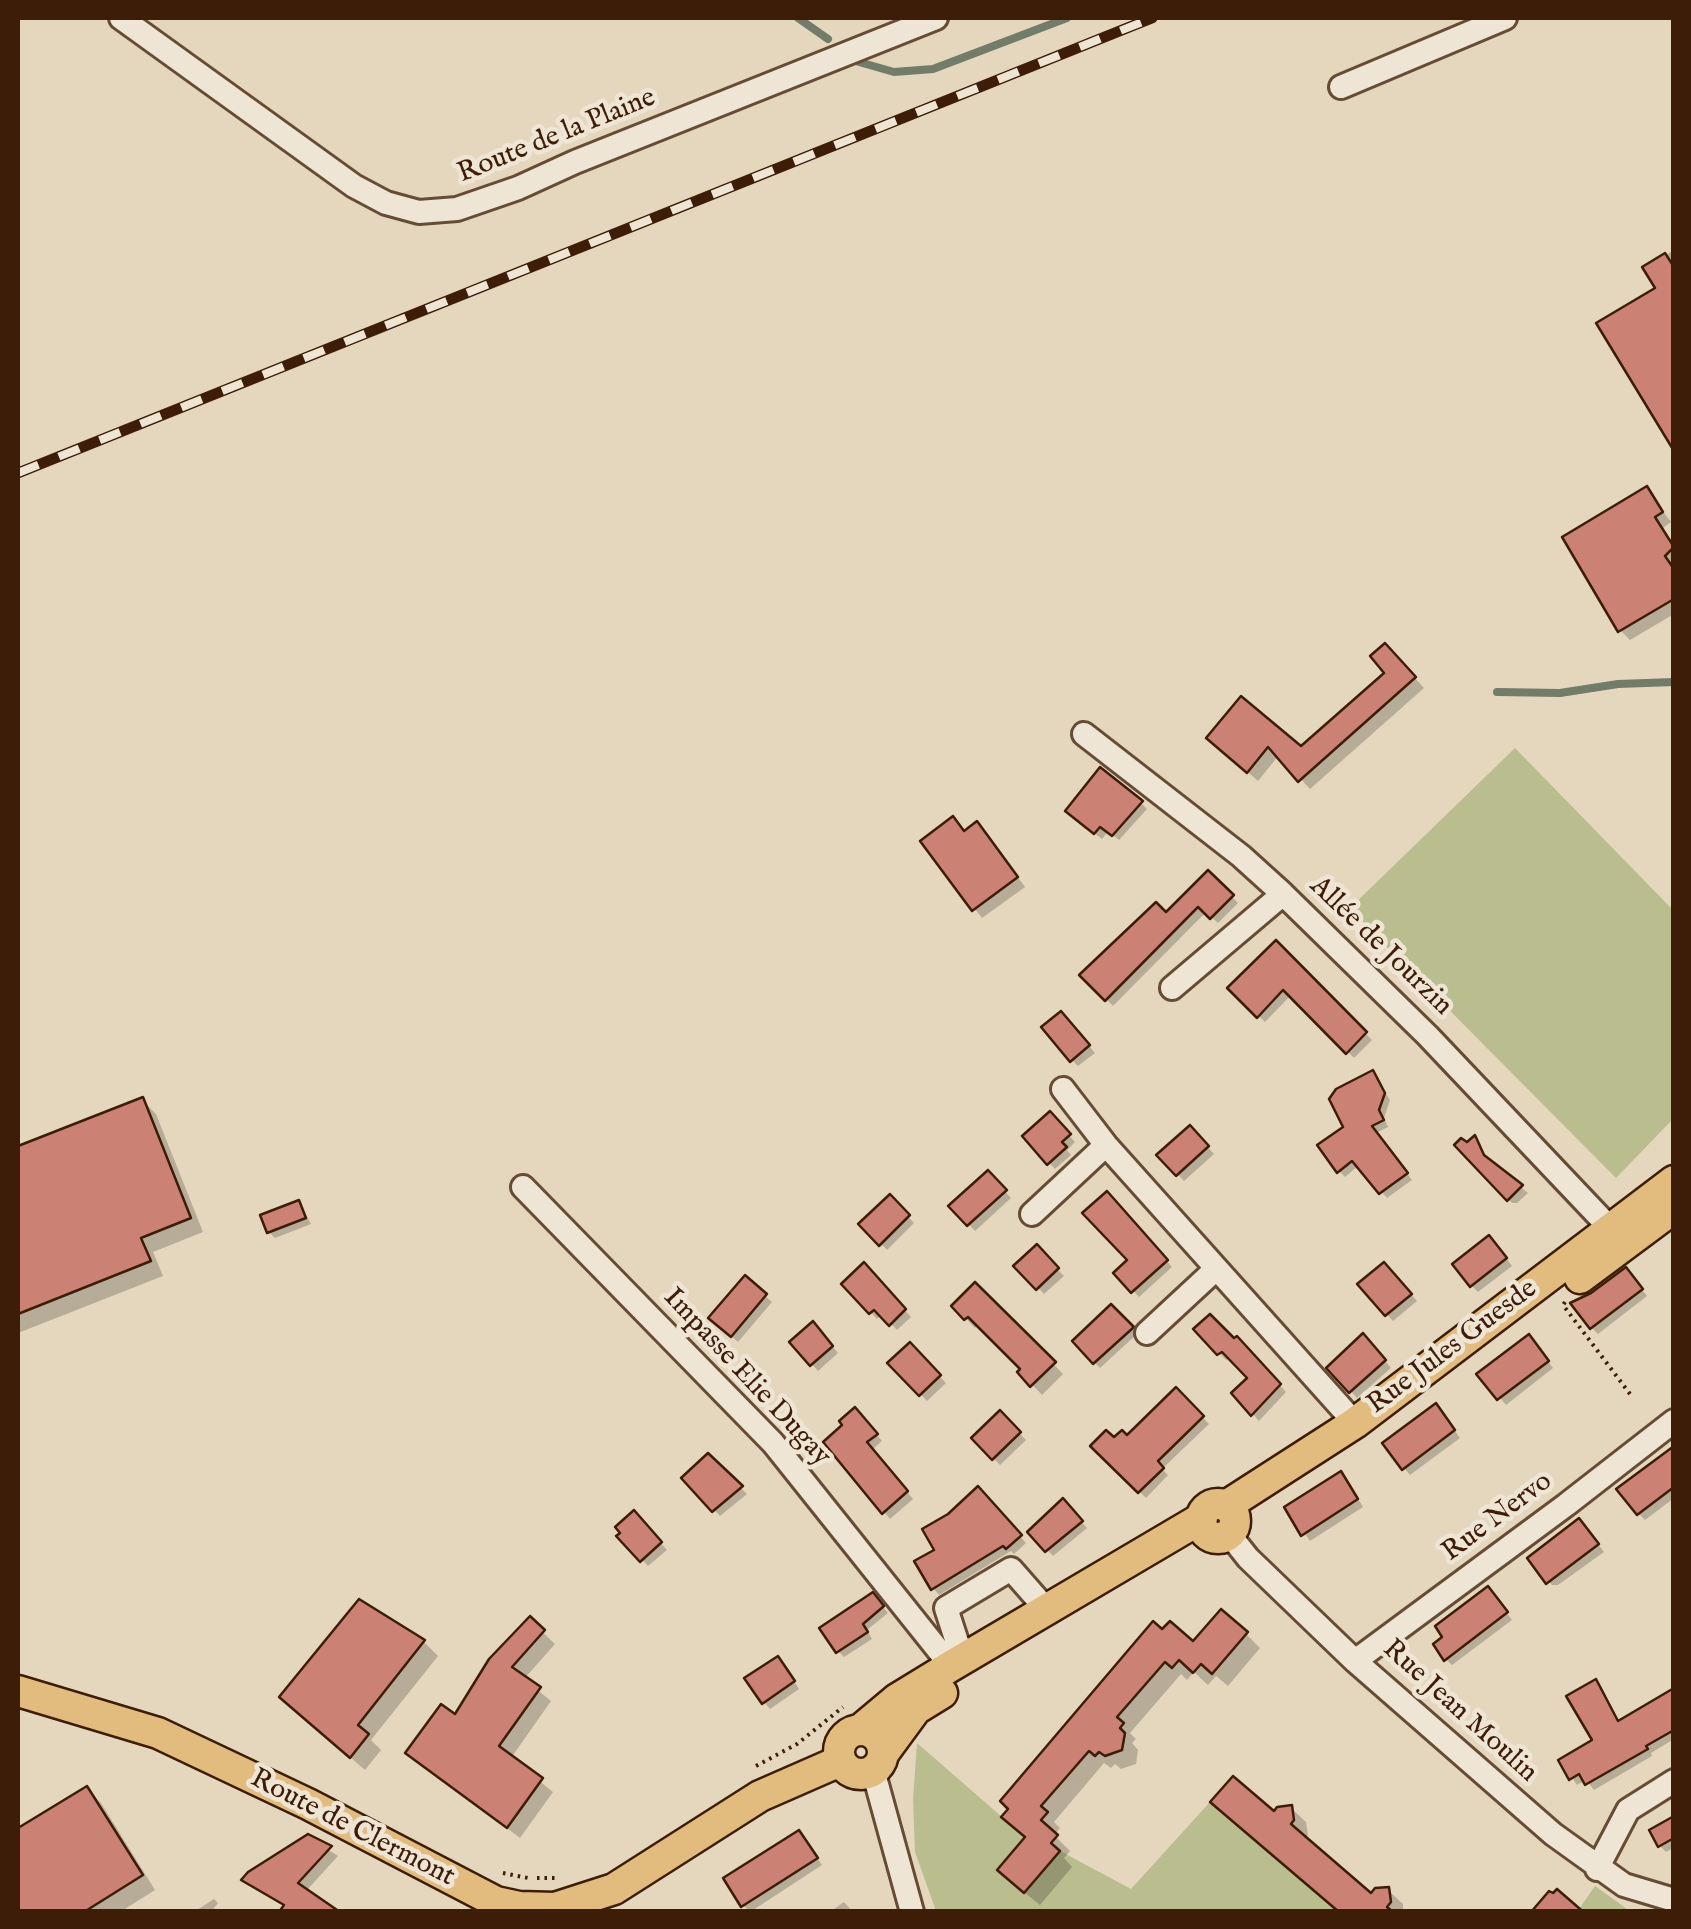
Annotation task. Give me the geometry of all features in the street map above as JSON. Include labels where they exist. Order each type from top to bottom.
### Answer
[{"type":"main road","name":"Rue Jules Guesde","points":[[840,1761],[842,1740],[855,1716],[897,1700],[1047,1610],[1220,1523],[1674,1181]]},
{"type":"main road","name":"Rue Jules Guesde","points":[[878,1762],[916,1708],[1366,1438],[1674,1208]]},
{"type":"main road","name":"Route de Clermont","points":[[18,1692],[158,1733],[308,1804],[496,1902],[520,1909],[555,1908],[568,1897],[614,1889],[760,1796],[840,1761]]},
{"type":"main road","points":[[840,1761],[854,1773],[878,1762],[879,1740],[855,1716]]},
{"type":"street","name":"Route de la Plaine","points":[[120,18],[354,186],[386,203],[419,212],[457,209],[518,188],[936,18]]},
{"type":"street","points":[[1341,88],[1505,18]]},
{"type":"street","name":"Allée de Jourzin","points":[[1084,734],[1227,845],[1283,894],[1428,1036],[1610,1228]]},
{"type":"street","points":[[1172,988],[1283,894]]},
{"type":"street","points":[[1063,1089],[1106,1145],[1354,1422]]},
{"type":"street","points":[[1032,1214],[1106,1145]]},
{"type":"street","name":"Impasse Elie Dugay","points":[[524,1187],[773,1444],[958,1661]]},
{"type":"street","points":[[1147,1333],[1216,1268]]},
{"type":"street","name":"Rue Nervo","points":[[1356,1661],[1674,1421]]},
{"type":"street","name":"Rue Jean Moulin","points":[[1220,1523],[1248,1558],[1356,1661],[1530,1815],[1597,1869],[1624,1885],[1674,1900]]},
{"type":"street","points":[[958,1661],[957,1642],[946,1608],[1011,1568],[1047,1610]]},
{"type":"street","points":[[878,1762],[912,1912]]},
{"type":"street","points":[[1597,1869],[1628,1810],[1674,1781]]},
{"type":"path","points":[[1572,1284],[1577,1290],[1563,1305],[1634,1398]]},
{"type":"path","points":[[745,1772],[855,1716]]},
{"type":"path","points":[[494,1871],[528,1878],[568,1897]]},
{"type":"green space","points":[[1515,748],[1673,910],[1673,1119],[1616,1178],[1349,909]]},
{"type":"green space","points":[[917,1743],[1025,1837],[997,1870],[1024,1893],[1060,1851],[1131,1889],[1210,1802],[1339,1911],[936,1911],[915,1852]]},
{"type":"green space","points":[[1595,1886],[1627,1909],[1577,1912]]},
{"type":"building","points":[[1665,253],[1674,267],[1674,451],[1596,323],[1655,288],[1642,267]]},
{"type":"building","points":[[1647,486],[1663,512],[1655,517],[1674,547],[1665,556],[1674,569],[1674,599],[1618,632],[1562,537]]},
{"type":"building","points":[[1385,643],[1416,677],[1298,782],[1268,747],[1247,773],[1206,738],[1241,696],[1301,746],[1384,673],[1370,656]]},
{"type":"building","points":[[1100,767],[1143,801],[1112,836],[1100,827],[1094,834],[1065,811]]},
{"type":"building","points":[[953,816],[964,831],[977,821],[1018,877],[972,911],[920,841]]},
{"type":"building","points":[[1208,870],[1234,895],[1210,919],[1198,907],[1105,1001],[1079,975],[1156,902],[1166,912]]},
{"type":"building","points":[[1276,940],[1367,1032],[1346,1054],[1283,990],[1257,1018],[1227,988]]},
{"type":"building","points":[[1061,1011],[1090,1045],[1070,1062],[1041,1027]]},
{"type":"building","points":[[1373,1070],[1385,1093],[1379,1110],[1384,1120],[1372,1126],[1408,1173],[1379,1194],[1352,1161],[1337,1173],[1317,1145],[1343,1127],[1329,1099],[1336,1089]]},
{"type":"building","points":[[143,1097],[191,1218],[141,1238],[151,1261],[18,1314],[18,1146]]},
{"type":"building","points":[[1050,1111],[1071,1134],[1062,1142],[1067,1147],[1047,1165],[1022,1136]]},
{"type":"building","points":[[1190,1125],[1209,1146],[1176,1176],[1156,1155]]},
{"type":"building","points":[[1475,1135],[1484,1155],[1523,1185],[1507,1201],[1454,1145],[1461,1138],[1467,1142]]},
{"type":"building","points":[[988,1170],[1007,1190],[967,1226],[948,1206]]},
{"type":"building","points":[[1107,1191],[1168,1260],[1131,1293],[1113,1273],[1127,1260],[1082,1213]]},
{"type":"building","points":[[890,1194],[910,1215],[879,1246],[858,1224]]},
{"type":"building","points":[[299,1200],[306,1218],[267,1233],[260,1215]]},
{"type":"building","points":[[1489,1235],[1507,1258],[1470,1287],[1452,1264]]},
{"type":"building","points":[[1037,1244],[1059,1268],[1036,1290],[1013,1266]]},
{"type":"building","points":[[864,1262],[906,1309],[889,1326],[874,1310],[869,1314],[841,1284]]},
{"type":"building","points":[[1384,1262],[1412,1294],[1385,1316],[1357,1284]]},
{"type":"building","points":[[1626,1267],[1643,1289],[1590,1329],[1570,1303]]},
{"type":"building","points":[[745,1275],[767,1294],[731,1337],[708,1318]]},
{"type":"building","points":[[975,1282],[1056,1362],[1030,1387],[1017,1372],[1020,1369],[968,1317],[964,1320],[951,1306]]},
{"type":"building","points":[[1111,1304],[1134,1327],[1093,1364],[1072,1341]]},
{"type":"building","points":[[1210,1314],[1234,1338],[1237,1336],[1281,1384],[1251,1416],[1231,1393],[1247,1378],[1222,1352],[1217,1355],[1193,1329]]},
{"type":"building","points":[[813,1321],[833,1346],[810,1366],[789,1342]]},
{"type":"building","points":[[1363,1333],[1386,1360],[1349,1393],[1326,1368]]},
{"type":"building","points":[[1529,1334],[1549,1361],[1497,1400],[1476,1374]]},
{"type":"building","points":[[910,1342],[941,1375],[919,1396],[887,1363]]},
{"type":"building","points":[[1176,1387],[1204,1416],[1158,1461],[1164,1468],[1138,1493],[1090,1446],[1106,1430],[1114,1437],[1122,1430],[1127,1435]]},
{"type":"building","points":[[1436,1403],[1455,1430],[1402,1470],[1382,1443]]},
{"type":"building","points":[[855,1407],[878,1434],[867,1442],[908,1491],[882,1514],[823,1442]]},
{"type":"building","points":[[1000,1410],[1021,1432],[992,1460],[971,1438]]},
{"type":"building","points":[[1674,1446],[1674,1487],[1637,1515],[1616,1489]]},
{"type":"building","points":[[708,1453],[743,1486],[712,1512],[681,1478]]},
{"type":"building","points":[[1341,1471],[1358,1499],[1301,1536],[1284,1507]]},
{"type":"building","points":[[978,1486],[1022,1535],[1006,1549],[1003,1546],[931,1590],[914,1561],[934,1550],[922,1529],[948,1514]]},
{"type":"building","points":[[1063,1498],[1083,1521],[1045,1552],[1027,1532]]},
{"type":"building","points":[[634,1510],[662,1542],[640,1562],[616,1536],[620,1533],[615,1527]]},
{"type":"building","points":[[1579,1518],[1599,1544],[1546,1584],[1527,1558]]},
{"type":"building","points":[[1488,1586],[1508,1612],[1444,1661],[1433,1644],[1442,1637],[1435,1626]]},
{"type":"building","points":[[873,1592],[884,1606],[863,1624],[868,1632],[836,1653],[819,1628]]},
{"type":"building","points":[[359,1599],[425,1640],[358,1725],[369,1734],[350,1758],[279,1697]]},
{"type":"building","points":[[1221,1609],[1248,1632],[1212,1674],[1201,1664],[1193,1673],[1179,1660],[1172,1668],[1165,1662],[1117,1717],[1124,1723],[1120,1728],[1125,1733],[1122,1750],[1105,1756],[1089,1751],[1041,1806],[1048,1812],[1041,1820],[1058,1835],[1051,1843],[1060,1851],[1024,1893],[997,1870],[1025,1837],[1001,1817],[1008,1809],[1000,1801],[1153,1621],[1162,1629],[1170,1621],[1193,1641]]},
{"type":"building","points":[[530,1616],[545,1630],[512,1667],[541,1687],[499,1746],[543,1778],[507,1828],[405,1753],[441,1704],[455,1714],[489,1659]]},
{"type":"building","points":[[778,1656],[795,1681],[762,1704],[744,1678]]},
{"type":"building","points":[[1596,1679],[1618,1721],[1674,1688],[1674,1730],[1585,1785],[1579,1774],[1569,1780],[1558,1760],[1592,1740],[1566,1696]]},
{"type":"building","points":[[1233,1776],[1274,1811],[1292,1805],[1291,1824],[1371,1893],[1375,1888],[1389,1887],[1391,1902],[1387,1907],[1393,1912],[1339,1912],[1210,1802]]},
{"type":"building","points":[[87,1786],[143,1875],[84,1912],[18,1912],[18,1828]]},
{"type":"building","points":[[1674,1816],[1674,1838],[1658,1847],[1649,1830]]},
{"type":"building","points":[[799,1830],[818,1858],[741,1907],[723,1878]]},
{"type":"building","points":[[308,1834],[332,1846],[298,1883],[340,1912],[279,1912],[284,1905],[241,1880]]},
{"type":"building","points":[[1557,1889],[1585,1912],[1531,1912],[1549,1891]]},
{"type":"waterway","points":[[798,18],[828,39]]},
{"type":"waterway","points":[[859,62],[894,72],[933,69],[1067,18]]},
{"type":"waterway","points":[[1497,692],[1560,693],[1618,684],[1674,682]]},
{"type":"railway","points":[[18,473],[1152,18]]}]
